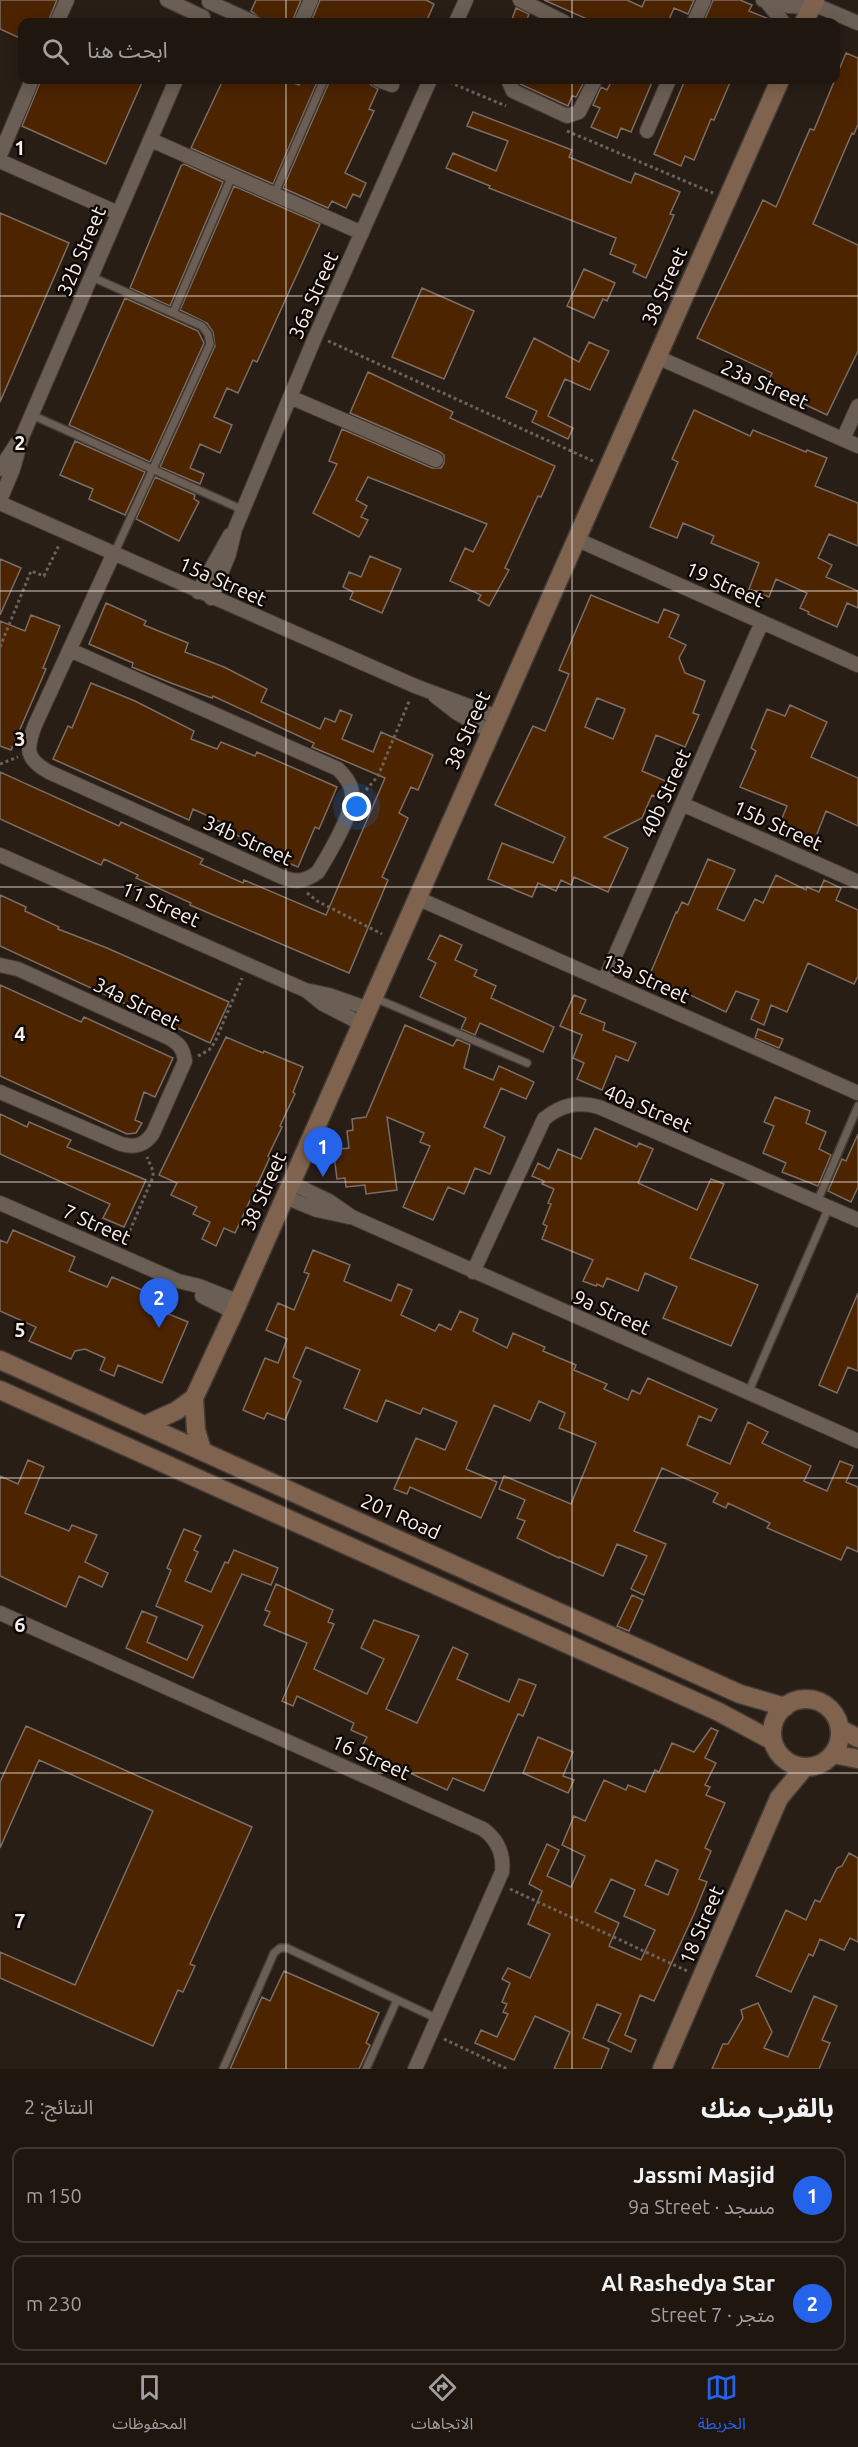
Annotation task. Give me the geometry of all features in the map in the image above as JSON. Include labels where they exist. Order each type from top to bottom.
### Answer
[{"type":"street","points":[[59,18],[66,0]]},
{"type":"street","points":[[167,0],[198,18]]},
{"type":"street","points":[[303,18],[311,0]]},
{"type":"street","points":[[458,18],[465,0]]},
{"type":"street","points":[[520,0],[536,16]]},
{"type":"street","points":[[696,18],[704,0]]},
{"type":"street","points":[[203,18],[209,1],[245,18]]},
{"type":"street","points":[[764,1],[811,8],[858,23]]},
{"type":"street","points":[[764,1],[779,18]]},
{"type":"street","points":[[0,155],[30,84]]},
{"type":"street","name":"32b Street","points":[[0,469],[22,437],[32,415],[174,84]]},
{"type":"street","points":[[387,84],[392,86]]},
{"type":"street","name":"36a Street","points":[[204,595],[220,549],[235,529],[316,335],[428,84]]},
{"type":"street","points":[[509,84],[513,91],[567,116],[579,112],[593,84]]},
{"type":"street","points":[[647,131],[667,84]]},
{"type":"street","name":"38 Street","points":[[202,1450],[196,1430],[194,1398],[237,1307],[778,84]]},
{"type":"street","points":[[151,140],[362,233]]},
{"type":"street","points":[[0,161],[118,213]]},
{"type":"street","name":"23a Street","points":[[657,357],[858,446]]},
{"type":"street","points":[[290,397],[436,460]]},
{"type":"street","points":[[843,440],[858,406]]},
{"type":"street","name":"32b Street","points":[[0,502],[14,469],[22,437]]},
{"type":"street","name":"15a Street","points":[[0,502],[113,555],[431,693],[457,713],[494,724]]},
{"type":"street","name":"19 Street","points":[[576,539],[858,665]]},
{"type":"street","points":[[28,753],[29,741],[35,725],[113,555]]},
{"type":"street","name":"40b Street","points":[[604,981],[762,622]]},
{"type":"street","points":[[70,650],[338,769],[347,778],[352,790],[352,804]]},
{"type":"street","name":"34b Street","points":[[28,753],[36,765],[49,772],[282,877],[300,881],[318,872],[352,804]]},
{"type":"street","name":"15b Street","points":[[682,804],[858,882]]},
{"type":"street","name":"11 Street","points":[[0,855],[305,990],[323,1004],[368,1010]]},
{"type":"street","name":"13a Street","points":[[417,898],[858,1093]]},
{"type":"street","name":"34a Street","points":[[0,965],[18,969],[178,1043],[184,1051],[185,1061],[153,1133],[140,1145]]},
{"type":"street","points":[[0,1092],[121,1144],[140,1145]]},
{"type":"street","name":"40a Street","points":[[473,1272],[544,1119],[561,1107],[570,1105],[599,1107],[858,1220]]},
{"type":"street","name":"9a Street","points":[[288,1190],[329,1201],[352,1217],[473,1272],[858,1441]]},
{"type":"street","name":"7 Street","points":[[0,1203],[178,1281],[194,1293],[237,1307]]},
{"type":"street","name":"201 Road","points":[[0,1360],[740,1694],[785,1707]]},
{"type":"street","points":[[0,1390],[717,1711],[777,1748],[791,1764],[805,1767],[820,1764],[833,1754],[838,1746],[840,1729],[834,1714],[822,1704],[807,1700],[785,1707],[776,1719],[777,1748]]},
{"type":"street","points":[[145,1425],[176,1411],[194,1398]]},
{"type":"street","name":"16 Street","points":[[0,1613],[483,1829],[496,1841],[502,1857],[502,1872],[498,1884],[415,2069]]},
{"type":"street","points":[[840,1729],[858,1738]]},
{"type":"street","name":"18 Street","points":[[662,2069],[779,1798],[782,1777],[777,1748]]},
{"type":"street","points":[[833,1754],[858,1759]]},
{"type":"street","name":"18 Street","points":[[779,1798],[805,1767]]},
{"type":"lane","points":[[274,195],[322,84]]},
{"type":"lane","points":[[173,313],[232,176]]},
{"type":"lane","points":[[92,277],[202,326],[208,334],[210,344],[113,555]]},
{"type":"lane","points":[[32,415],[243,510]]},
{"type":"lane","points":[[368,1010],[527,1064]]},
{"type":"lane","points":[[748,1393],[823,1205],[858,1106]]},
{"type":"lane","points":[[223,2069],[274,1953],[280,1948],[287,1948],[438,2019]]},
{"type":"lane","points":[[366,2069],[397,2000]]},
{"type":"path","points":[[454,84],[510,107]]},
{"type":"path","points":[[564,130],[728,199]]},
{"type":"path","points":[[316,335],[608,468]]},
{"type":"path","points":[[0,646],[32,572],[44,576],[65,533]]},
{"type":"path","points":[[352,804],[378,776],[415,686]]},
{"type":"path","points":[[0,764],[28,753]]},
{"type":"path","points":[[300,881],[307,894],[317,901],[398,942]]},
{"type":"path","points":[[185,1061],[209,1050],[215,1042],[248,964]]},
{"type":"path","points":[[119,1256],[153,1177],[151,1164],[140,1145]]},
{"type":"path","points":[[498,1884],[703,1978]]},
{"type":"path","points":[[431,2034],[507,2069]]},
{"type":"building","points":[[0,0],[57,0],[50,18],[18,18],[18,37],[0,29]]},
{"type":"building","points":[[256,0],[301,0],[294,18],[260,18],[251,11]]},
{"type":"building","points":[[320,0],[426,0],[434,4],[428,18],[313,18]]},
{"type":"building","points":[[544,0],[627,0],[642,7],[645,0],[694,0],[688,14],[674,8],[670,18],[585,18]]},
{"type":"building","points":[[713,0],[740,0],[752,5],[749,11],[766,18],[705,18]]},
{"type":"building","points":[[516,8],[529,14],[528,18],[512,18]]},
{"type":"building","points":[[846,53],[858,58],[858,124],[813,224],[858,245],[858,351],[827,415],[766,386],[772,373],[697,338],[763,200],[776,207],[810,129],[814,130],[833,84],[840,84],[840,67]]},
{"type":"building","points":[[39,84],[141,84],[106,164],[22,126]]},
{"type":"building","points":[[221,84],[316,84],[273,184],[191,148]]},
{"type":"building","points":[[328,84],[371,84],[378,89],[369,109],[374,111],[345,173],[366,183],[360,197],[353,194],[346,208],[332,201],[328,208],[283,188]]},
{"type":"building","points":[[520,84],[583,84],[576,97],[572,96],[568,106]]},
{"type":"building","points":[[610,84],[651,84],[631,132],[621,128],[617,138],[591,127],[600,108],[593,105],[601,87],[607,90]]},
{"type":"building","points":[[683,84],[729,84],[714,120],[711,119],[694,160],[685,156],[681,166],[654,154]]},
{"type":"building","points":[[473,112],[572,150],[569,157],[631,183],[635,173],[680,192],[670,214],[674,215],[646,278],[633,272],[636,265],[610,254],[616,238],[489,188],[490,186],[446,168],[453,153],[496,171],[508,141],[467,126]]},
{"type":"building","points":[[184,164],[223,182],[170,306],[130,288],[181,166]]},
{"type":"building","points":[[234,186],[320,224],[257,362],[253,360],[238,393],[227,388],[214,417],[232,425],[220,453],[200,444],[190,468],[204,474],[200,484],[160,467],[215,346],[213,332],[207,323],[180,310]]},
{"type":"building","points":[[0,213],[69,243],[0,402]]},
{"type":"building","points":[[584,269],[615,283],[607,301],[603,299],[594,318],[567,306]]},
{"type":"building","points":[[422,288],[474,311],[444,379],[392,357]]},
{"type":"building","points":[[125,298],[198,331],[204,343],[150,462],[69,425]]},
{"type":"building","points":[[534,338],[579,362],[589,342],[609,351],[590,390],[565,379],[548,416],[573,428],[568,439],[532,422],[537,411],[506,397]]},
{"type":"building","points":[[368,372],[453,412],[450,418],[555,466],[541,497],[538,496],[505,568],[509,570],[489,606],[478,600],[481,595],[450,581],[465,548],[473,552],[487,524],[368,477],[356,500],[367,506],[361,517],[368,520],[359,537],[313,513],[337,464],[329,461],[342,429],[432,468],[441,468],[444,463],[444,455],[440,452],[350,413]]},
{"type":"building","points":[[694,410],[750,436],[753,430],[806,452],[807,450],[827,458],[815,486],[858,503],[858,546],[829,534],[818,558],[832,565],[826,577],[858,591],[858,608],[847,603],[837,627],[800,608],[807,593],[776,579],[769,597],[749,589],[759,563],[711,543],[714,536],[683,523],[677,538],[650,527],[678,462],[672,459]]},
{"type":"building","points":[[75,441],[145,472],[125,515],[89,499],[93,489],[60,475]]},
{"type":"building","points":[[155,477],[195,495],[194,499],[199,502],[179,541],[136,519]]},
{"type":"building","points":[[370,556],[401,569],[382,613],[350,599],[353,592],[343,587],[349,572],[361,577]]},
{"type":"building","points":[[0,559],[21,568],[0,615]]},
{"type":"building","points":[[591,595],[658,623],[664,609],[679,615],[669,637],[686,645],[679,658],[685,673],[705,681],[693,713],[699,715],[685,747],[656,735],[642,771],[668,782],[661,799],[652,795],[642,818],[604,837],[628,848],[608,892],[574,877],[571,885],[561,880],[556,891],[538,883],[532,897],[488,879],[502,843],[553,863],[565,837],[495,805],[533,726],[545,731],[569,674],[559,670]],"holes":[[[597,698],[625,709],[613,739],[585,727]]]},
{"type":"building","points":[[106,603],[146,621],[144,625],[188,643],[185,652],[224,667],[267,689],[261,702],[320,729],[325,718],[335,722],[340,710],[352,715],[342,739],[373,752],[381,732],[433,755],[418,790],[411,787],[399,813],[408,818],[382,877],[388,880],[349,973],[190,905],[191,903],[136,878],[138,875],[104,859],[101,865],[0,819],[0,772],[119,826],[121,822],[203,859],[200,864],[243,883],[244,880],[326,915],[385,778],[312,747],[314,743],[213,696],[212,698],[132,667],[133,663],[89,644]]},
{"type":"building","points":[[31,615],[60,626],[43,668],[46,669],[11,750],[0,746],[0,621],[25,631]]},
{"type":"building","points":[[91,683],[135,701],[194,731],[191,739],[217,749],[221,742],[255,756],[257,752],[337,787],[319,829],[315,827],[298,867],[257,850],[259,845],[223,829],[225,824],[193,809],[189,820],[53,759],[68,726],[72,728]]},
{"type":"building","points":[[790,705],[827,722],[811,757],[858,778],[858,826],[826,811],[815,839],[780,823],[787,806],[740,787],[756,751],[751,748],[767,709],[785,716]]},
{"type":"building","points":[[708,859],[735,870],[717,909],[744,921],[755,899],[763,903],[776,875],[806,890],[807,887],[819,892],[824,880],[841,888],[836,900],[858,910],[858,976],[854,984],[808,963],[787,1012],[771,1005],[764,1025],[751,1019],[759,1000],[736,991],[726,1012],[665,983],[663,986],[648,979],[676,912],[682,902],[688,905]]},
{"type":"building","points":[[0,895],[26,907],[25,911],[59,927],[58,929],[229,1002],[210,1043],[0,946]]},
{"type":"building","points":[[440,935],[462,945],[455,960],[477,970],[474,976],[496,986],[491,998],[554,1027],[543,1052],[480,1023],[475,1035],[461,1029],[466,1018],[420,997],[436,963],[428,959]]},
{"type":"building","points":[[0,985],[81,1022],[84,1017],[173,1058],[155,1097],[144,1092],[135,1120],[142,1123],[136,1133],[127,1134],[0,1076]]},
{"type":"building","points":[[574,995],[586,1000],[580,1013],[605,1023],[603,1030],[636,1043],[628,1061],[616,1056],[602,1090],[577,1079],[584,1063],[573,1058],[582,1035],[560,1026]]},
{"type":"building","points":[[405,1025],[453,1046],[457,1039],[470,1045],[464,1068],[493,1080],[499,1066],[534,1082],[526,1099],[501,1088],[484,1127],[505,1137],[490,1174],[475,1168],[464,1194],[448,1187],[433,1220],[403,1207],[430,1146],[420,1142],[424,1133],[387,1117],[397,1190],[366,1194],[365,1185],[346,1187],[345,1178],[337,1179],[334,1155],[341,1154],[340,1149],[349,1148],[347,1131],[353,1130],[352,1119],[366,1117]]},
{"type":"building","points":[[758,1029],[783,1039],[779,1048],[755,1038]]},
{"type":"building","points":[[226,1037],[303,1067],[293,1092],[295,1094],[268,1156],[270,1157],[235,1233],[224,1228],[216,1246],[202,1239],[210,1222],[193,1214],[197,1207],[171,1195],[177,1183],[159,1175]]},
{"type":"building","points":[[775,1097],[810,1111],[806,1123],[826,1132],[819,1149],[831,1155],[818,1186],[782,1172],[786,1163],[763,1153],[774,1126],[764,1122]]},
{"type":"building","points":[[0,1114],[27,1127],[29,1122],[71,1140],[67,1147],[146,1180],[124,1227],[103,1218],[110,1204],[0,1154]]},
{"type":"building","points":[[595,1128],[637,1147],[639,1143],[653,1149],[638,1183],[697,1210],[711,1179],[724,1184],[690,1258],[758,1285],[731,1346],[663,1318],[677,1287],[645,1273],[638,1291],[607,1278],[603,1287],[597,1284],[596,1286],[583,1281],[593,1260],[542,1239],[547,1226],[543,1224],[551,1204],[548,1203],[554,1189],[542,1184],[544,1181],[532,1176],[538,1163],[549,1169],[558,1149],[581,1159]]},
{"type":"building","points":[[858,1134],[858,1187],[851,1202],[828,1191],[842,1159],[846,1161]]},
{"type":"building","points":[[13,1230],[75,1257],[69,1271],[107,1287],[112,1277],[149,1293],[144,1304],[188,1322],[162,1383],[118,1365],[114,1376],[100,1370],[105,1358],[85,1349],[75,1351],[71,1359],[29,1341],[36,1327],[0,1311],[0,1240],[7,1243]]},
{"type":"building","points":[[313,1250],[350,1265],[344,1281],[391,1301],[398,1284],[412,1290],[401,1315],[435,1331],[439,1324],[451,1330],[460,1311],[478,1319],[473,1331],[507,1348],[513,1333],[545,1347],[543,1351],[576,1365],[574,1370],[607,1384],[604,1389],[628,1400],[632,1390],[640,1394],[648,1378],[717,1409],[711,1421],[699,1416],[687,1445],[730,1464],[748,1422],[768,1432],[762,1443],[811,1466],[804,1481],[827,1491],[840,1461],[853,1466],[846,1482],[858,1487],[858,1552],[847,1547],[841,1560],[767,1528],[770,1523],[728,1503],[726,1508],[713,1502],[718,1493],[662,1468],[634,1531],[666,1544],[644,1595],[631,1589],[647,1556],[617,1544],[603,1576],[517,1538],[525,1521],[517,1518],[525,1500],[499,1489],[504,1476],[571,1504],[596,1443],[559,1428],[565,1413],[539,1401],[530,1421],[494,1405],[466,1469],[497,1482],[481,1518],[410,1487],[407,1494],[394,1489],[416,1438],[445,1450],[457,1422],[423,1408],[420,1414],[386,1400],[377,1422],[344,1408],[360,1370],[306,1347],[293,1377],[301,1381],[285,1420],[267,1413],[264,1419],[243,1410],[265,1358],[278,1363],[287,1339],[266,1330],[278,1303],[294,1310],[309,1274],[304,1272]]},
{"type":"building","points":[[858,1293],[858,1371],[848,1367],[837,1393],[819,1385]]},
{"type":"building","points":[[28,1460],[44,1467],[25,1513],[69,1531],[72,1525],[97,1535],[85,1562],[108,1573],[102,1587],[79,1576],[66,1607],[0,1576],[0,1476],[18,1484]]},
{"type":"building","points":[[184,1529],[201,1536],[194,1550],[198,1552],[185,1581],[211,1592],[225,1562],[228,1563],[234,1550],[278,1568],[271,1585],[242,1574],[193,1678],[126,1648],[142,1611],[157,1617],[147,1642],[187,1660],[203,1626],[156,1606],[171,1570],[167,1568]]},
{"type":"building","points":[[276,1584],[333,1610],[328,1622],[334,1624],[314,1669],[367,1694],[384,1659],[361,1648],[374,1620],[419,1636],[386,1709],[417,1723],[453,1647],[468,1654],[457,1679],[509,1702],[519,1679],[536,1685],[523,1716],[518,1714],[484,1791],[453,1778],[447,1790],[360,1750],[367,1737],[351,1730],[354,1723],[297,1696],[293,1706],[282,1701],[307,1643],[264,1625],[270,1612],[265,1610]]},
{"type":"building","points":[[632,1595],[643,1600],[629,1631],[617,1626]]},
{"type":"building","points":[[26,1726],[252,1827],[190,1964],[195,1966],[183,1992],[178,1990],[153,2046],[0,1978],[0,1952],[75,1985],[153,1811],[39,1760],[0,1848],[0,1782]]},
{"type":"building","points":[[711,1728],[718,1731],[705,1758],[716,1763],[705,1785],[710,1787],[706,1795],[725,1803],[705,1848],[711,1851],[699,1879],[707,1882],[694,1914],[654,2001],[640,1995],[625,2035],[636,2040],[631,2052],[608,2041],[621,2014],[597,2004],[583,2038],[609,2049],[601,2069],[554,2069],[570,2032],[535,2016],[514,2060],[475,2043],[481,2030],[497,2037],[508,2014],[503,2012],[507,2004],[502,2002],[510,1983],[502,1979],[508,1968],[530,1978],[550,1934],[528,1924],[542,1891],[529,1884],[547,1844],[559,1850],[547,1876],[571,1887],[585,1856],[562,1845],[574,1816],[585,1821],[604,1780],[626,1790],[628,1785],[645,1792],[655,1770],[659,1772],[672,1743],[694,1752]],"holes":[[[656,1860],[678,1870],[668,1895],[645,1885]],[[611,1879],[635,1890],[624,1916],[655,1930],[641,1960],[609,1946],[619,1923],[595,1912]]]},
{"type":"building","points":[[538,1737],[573,1752],[563,1776],[574,1780],[568,1793],[523,1773]]},
{"type":"building","points":[[849,1853],[858,1858],[858,1942],[850,1938],[844,1950],[820,1939],[813,1956],[809,1954],[791,1992],[756,1976],[786,1910],[806,1920],[815,1900],[820,1902],[837,1868],[842,1866]]},
{"type":"building","points":[[284,1971],[379,2013],[366,2043],[370,2045],[359,2069],[230,2069],[262,1997],[270,2001]]},
{"type":"building","points":[[814,1996],[837,2006],[822,2040],[830,2043],[819,2069],[712,2069],[723,2044],[728,2044],[743,2018],[741,2010],[758,2003],[772,2032],[764,2048],[788,2057]]},
{"type":"place","name":"Jassmi Masjid","points":[[323,1177]]},
{"type":"place","name":"Al Rashedya Star","points":[[159,1328]]}]
